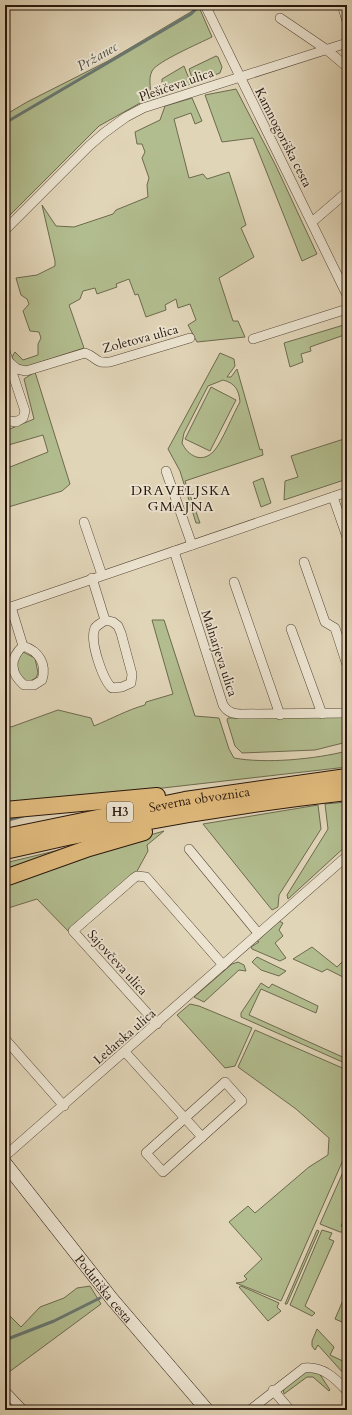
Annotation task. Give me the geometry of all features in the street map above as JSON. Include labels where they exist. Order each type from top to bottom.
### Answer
[{"type":"highway","name":"Severna obvoznica","points":[[5,837],[110,814],[236,792],[347,777]]},
{"type":"highway","points":[[5,810],[155,796],[208,788],[236,792]]},
{"type":"highway","name":"Severna obvoznica","points":[[5,851],[128,825],[227,808],[347,792]]},
{"type":"highway","points":[[5,878],[121,838],[203,819],[227,808]]},
{"type":"main road","name":"Podutiška cesta","points":[[5,1164],[112,1299],[207,1410]]},
{"type":"street","points":[[342,5],[347,21]]},
{"type":"street","name":"Kamnogoriška cesta","points":[[206,6],[239,76],[312,222],[344,280],[347,295]]},
{"type":"street","points":[[280,18],[327,50],[347,67]]},
{"type":"street","name":"Plešičeva ulica","points":[[5,230],[89,146],[126,117],[161,101],[347,43]]},
{"type":"street","points":[[312,222],[347,192]]},
{"type":"street","points":[[253,339],[347,309]]},
{"type":"street","name":"Zoletova ulica","points":[[9,362],[17,369],[26,371],[85,353],[90,355],[97,362],[106,363],[190,338]]},
{"type":"street","points":[[5,351],[25,411],[23,418],[16,422],[5,420]]},
{"type":"street","points":[[166,470],[192,545]]},
{"type":"street","points":[[23,646],[8,608],[347,492]]},
{"type":"street","points":[[333,497],[347,537]]},
{"type":"street","points":[[84,522],[102,575]]},
{"type":"street","name":"Malnarjeva ulica","points":[[174,551],[225,708],[236,714],[280,715],[347,713]]},
{"type":"street","points":[[304,562],[325,622],[335,628],[347,665]]},
{"type":"street","points":[[92,578],[105,620]]},
{"type":"street","points":[[234,582],[280,715]]},
{"type":"street","points":[[105,620],[118,626],[132,674],[131,683],[122,687],[112,688],[106,683],[94,643],[93,635],[96,627],[105,620]]},
{"type":"street","points":[[291,629],[322,714]]},
{"type":"street","points":[[189,849],[258,933]]},
{"type":"street","name":"Ledarska ulica","points":[[5,1156],[64,1106],[258,933],[347,856]]},
{"type":"street","name":"Sajovčeva ulica","points":[[156,1024],[73,931],[134,878],[137,876],[146,877],[223,965]]},
{"type":"street","points":[[5,1039],[64,1106]]},
{"type":"street","points":[[125,1052],[202,1137]]},
{"type":"street","points":[[225,1082],[242,1101],[162,1172],[146,1153],[185,1118],[225,1082]]},
{"type":"street","points":[[250,1410],[273,1390],[300,1370],[309,1367],[320,1369],[335,1377],[347,1391]]},
{"type":"street","points":[[273,1390],[290,1410]]},
{"type":"street","points":[[5,1391],[23,1410]]},
{"type":"green space","points":[[199,7],[212,37],[155,67],[151,75],[149,98],[99,126],[5,220],[5,115],[27,102],[108,61]]},
{"type":"green space","points":[[216,56],[218,57],[222,67],[220,73],[195,82],[193,81],[189,69]]},
{"type":"green space","points":[[184,66],[191,84],[172,89],[165,88],[162,85],[162,79]]},
{"type":"green space","points":[[236,89],[276,166],[317,254],[302,261],[253,138],[222,142],[205,95]]},
{"type":"green space","points":[[192,98],[202,121],[195,124],[191,113],[174,119],[189,178],[203,174],[207,179],[229,172],[246,225],[241,228],[254,257],[219,278],[233,321],[238,321],[245,337],[197,342],[188,325],[196,320],[190,304],[178,308],[176,299],[165,305],[166,310],[146,317],[138,294],[135,295],[129,279],[116,284],[117,287],[97,294],[95,288],[83,291],[80,299],[69,305],[84,348],[25,367],[16,365],[12,357],[15,352],[23,360],[38,355],[38,344],[41,338],[39,332],[30,331],[23,311],[29,304],[27,299],[21,295],[16,278],[37,275],[55,266],[42,205],[56,226],[74,227],[113,214],[116,210],[148,197],[147,185],[149,178],[142,158],[145,152],[142,144],[137,144],[135,132],[160,120],[165,106]]},
{"type":"green space","points":[[347,324],[347,334],[310,347],[311,351],[301,354],[303,362],[290,367],[284,343]]},
{"type":"green space","points":[[220,353],[234,359],[235,366],[227,377],[231,377],[237,369],[260,450],[262,449],[263,455],[185,481],[200,523],[196,523],[180,471],[168,449]],"holes":[[[223,380],[227,381],[236,388],[239,394],[240,402],[214,451],[205,457],[196,457],[188,452],[182,443],[184,433],[208,386]]]},
{"type":"green space","points":[[35,372],[70,484],[62,491],[5,508],[5,469],[48,452],[43,435],[5,446],[5,431],[34,419],[24,379]]},
{"type":"green space","points":[[211,387],[236,400],[210,451],[185,439]]},
{"type":"green space","points":[[347,438],[347,479],[284,500],[285,481],[298,477],[291,456]]},
{"type":"green space","points":[[263,478],[271,503],[261,507],[253,482]]},
{"type":"green space","points":[[152,620],[164,620],[195,716],[219,718],[229,749],[234,758],[276,761],[321,756],[347,751],[347,767],[5,806],[5,723],[11,727],[58,710],[91,718],[94,726],[145,705],[146,702],[173,694]]},
{"type":"green space","points":[[23,652],[35,658],[38,673],[36,678],[28,682],[21,680],[17,669],[18,659]]},
{"type":"green space","points":[[347,717],[347,742],[315,750],[242,753],[235,746],[227,720],[228,718]]},
{"type":"green space","points":[[347,802],[347,845],[288,899],[287,895],[328,829],[325,804]]},
{"type":"green space","points":[[318,805],[321,829],[279,895],[278,907],[272,910],[203,824]]},
{"type":"green space","points":[[164,831],[147,845],[148,851],[136,873],[69,932],[37,899],[5,909],[5,885],[102,849]]},
{"type":"green space","points":[[59,850],[5,872],[5,863]]},
{"type":"green space","points":[[279,921],[283,923],[279,930],[283,936],[275,943],[286,958],[280,961],[252,949],[251,947],[259,942],[257,941]]},
{"type":"green space","points":[[312,947],[337,967],[347,957],[347,979],[327,969],[322,972],[293,959]]},
{"type":"green space","points":[[257,957],[286,971],[279,976],[261,970],[252,962]]},
{"type":"green space","points":[[238,962],[244,965],[246,971],[239,970],[204,1002],[194,997],[232,964]]},
{"type":"green space","points":[[261,983],[269,988],[272,984],[318,1006],[316,1013],[261,989],[249,1015],[347,1059],[347,1064],[241,1017],[241,1013]]},
{"type":"green space","points":[[190,1004],[199,1006],[252,1028],[235,1066],[225,1068],[177,1015]]},
{"type":"green space","points":[[255,1030],[347,1070],[347,1151],[281,1301],[236,1283],[243,1282],[247,1279],[244,1276],[262,1259],[229,1222],[248,1206],[255,1213],[309,1167],[328,1155],[329,1138],[296,1109],[238,1067]]},
{"type":"green space","points":[[347,1163],[347,1212],[341,1226],[344,1228],[342,1232],[340,1232],[320,1224]]},
{"type":"green space","points":[[317,1230],[319,1231],[287,1304],[285,1304]]},
{"type":"green space","points":[[322,1230],[332,1233],[329,1239],[334,1241],[305,1306],[315,1313],[312,1316],[290,1305]]},
{"type":"green space","points":[[90,1286],[101,1304],[5,1375],[5,1313],[6,1312],[21,1327],[40,1307],[64,1298],[77,1288]]},
{"type":"green space","points":[[241,1286],[279,1303],[277,1307],[281,1311],[268,1321],[239,1287]]},
{"type":"green space","points":[[347,1291],[347,1311],[342,1322],[335,1319]]},
{"type":"green space","points":[[317,1329],[334,1347],[330,1355],[347,1363],[347,1372],[344,1374],[318,1345],[315,1350],[312,1346],[312,1341]]},
{"type":"green space","points":[[303,1372],[319,1373],[330,1390],[329,1391],[313,1377],[307,1377],[284,1394],[283,1388]]},
{"type":"waterway","name":"Pržanec","points":[[5,123],[191,14],[199,6]]},
{"type":"waterway","points":[[5,821],[23,816]]},
{"type":"waterway","points":[[5,1340],[54,1321],[100,1298]]},
{"type":"district","name":"DRAVELJSKA GMAJNA","points":[[181,498]]}]
